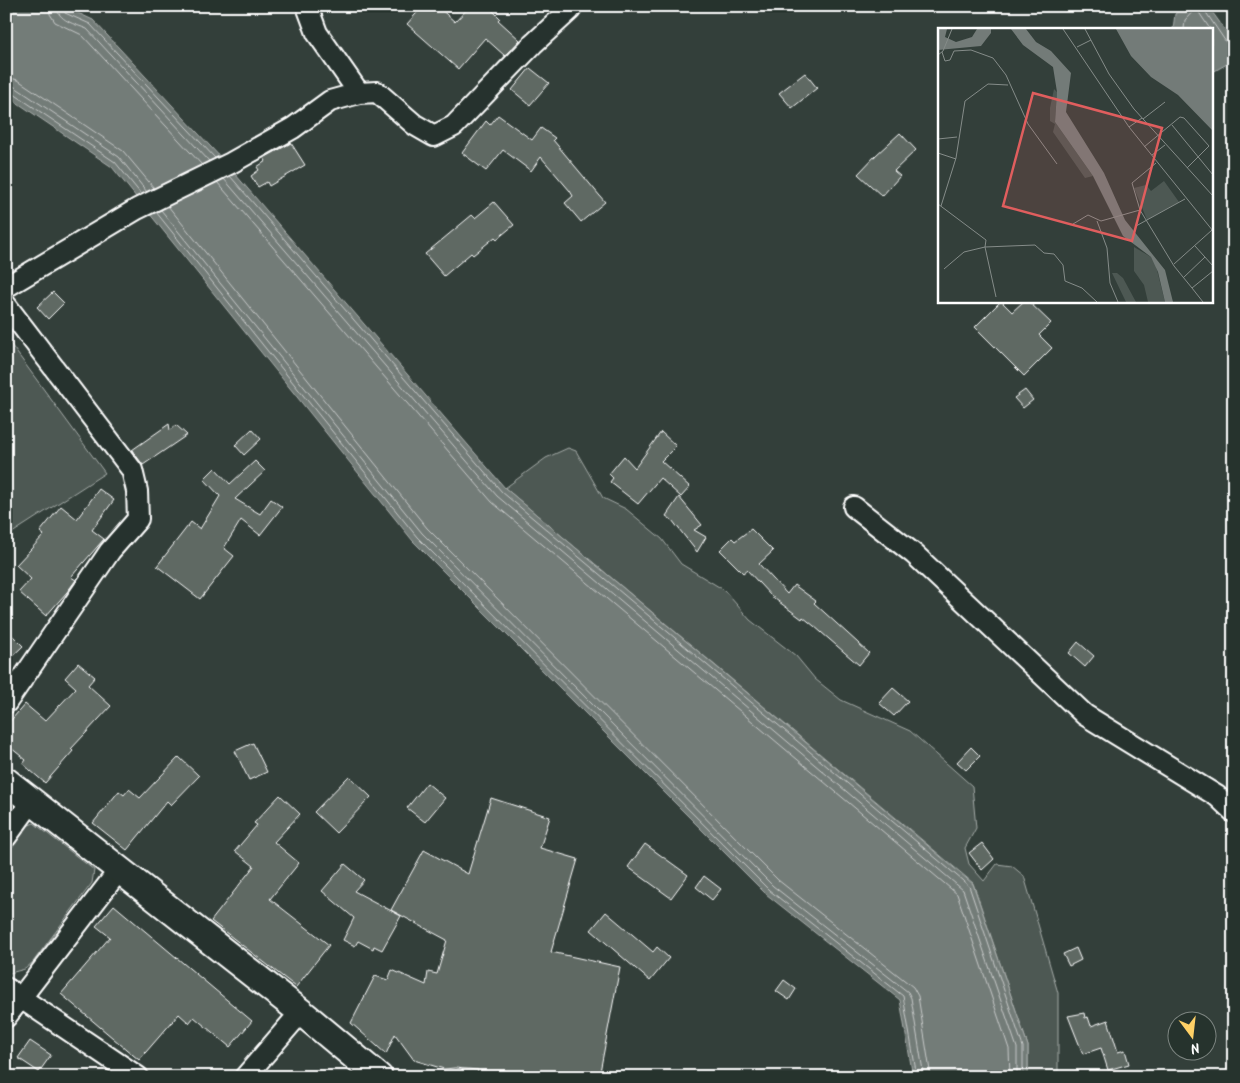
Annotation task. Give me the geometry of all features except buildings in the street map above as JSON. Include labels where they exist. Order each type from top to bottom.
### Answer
[{"type":"main road","points":[[6,781],[301,1012],[379,1077]]},
{"type":"street","points":[[307,6],[317,33],[359,93]]},
{"type":"street","points":[[6,287],[137,209],[231,163],[293,128],[330,101],[359,93],[377,92],[416,125],[434,136],[454,126],[533,44],[570,10]]},
{"type":"street","points":[[6,306],[132,470],[138,491],[138,519],[110,551],[6,702]]},
{"type":"street","points":[[854,507],[914,554],[1085,715],[1218,796],[1234,812]]},
{"type":"street","points":[[6,837],[32,801]]},
{"type":"street","points":[[6,1017],[13,993],[120,869]]},
{"type":"street","points":[[13,993],[138,1077]]},
{"type":"street","points":[[245,1077],[301,1012]]},
{"type":"shaded area","points":[[6,338],[105,473],[9,535],[6,531]]},
{"type":"shaded area","points":[[568,448],[576,451],[603,498],[626,509],[662,539],[681,564],[724,590],[750,620],[796,656],[815,679],[841,700],[910,731],[972,786],[976,828],[965,848],[969,864],[984,881],[997,864],[1012,866],[1024,876],[1058,993],[1058,1077],[1028,1077],[1028,1046],[973,883],[505,488],[546,458]]},
{"type":"shaded area","points":[[34,823],[94,870],[92,883],[33,962],[25,969],[6,974],[6,849],[20,829]]},
{"type":"water","points":[[6,6],[63,6],[93,20],[223,160],[505,488],[973,884],[1028,1046],[1028,1077],[913,1077],[900,1000],[766,894],[413,541],[112,167],[6,95]]},
{"type":"water","points":[[1184,6],[1205,6],[1210,9],[1228,34],[1234,47],[1234,60],[1212,72],[1212,28],[1173,28],[1175,14]]}]
